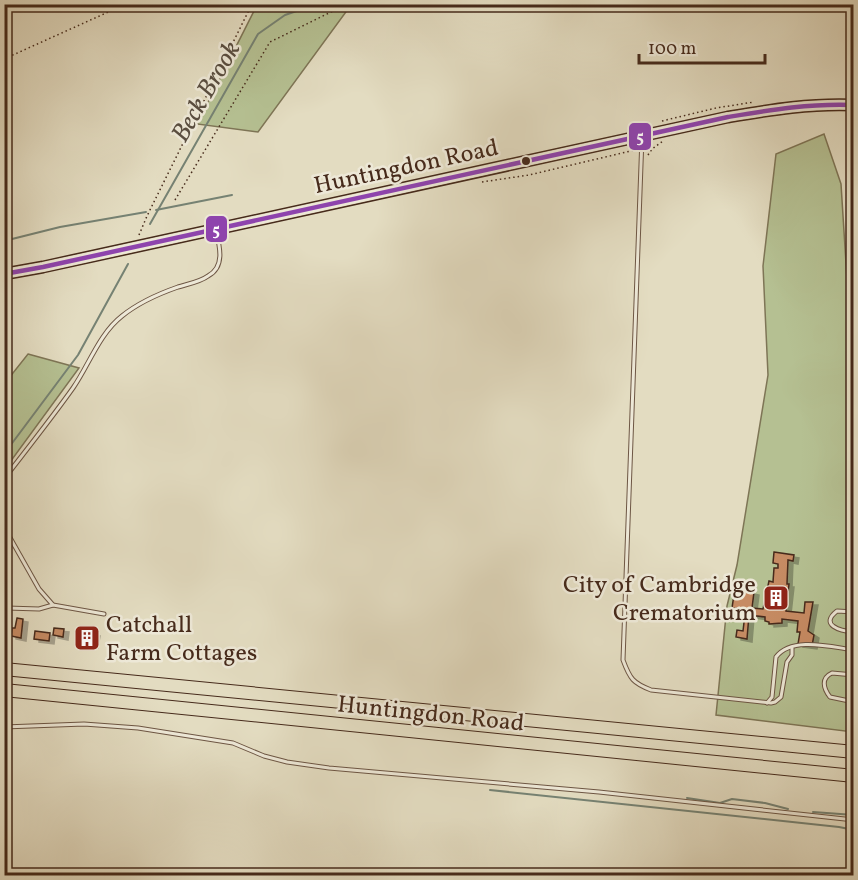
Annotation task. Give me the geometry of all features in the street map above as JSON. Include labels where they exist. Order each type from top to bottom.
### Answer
[{"type":"highway","points":[[4,664],[59,674]]},
{"type":"highway","points":[[4,669],[59,674]]},
{"type":"highway","name":"Huntingdon Road","points":[[59,674],[854,752]]},
{"type":"highway","name":"Huntingdon Road","points":[[4,690],[854,776]]},
{"type":"main road","name":"Huntingdon Road","points":[[4,274],[728,117],[772,109],[830,104],[854,105]]},
{"type":"lane","points":[[642,136],[623,660],[628,675],[637,685],[651,690],[767,703],[776,702],[781,697],[787,662],[792,655],[792,648]]},
{"type":"lane","points":[[4,479],[75,386],[104,337],[120,317],[142,302],[207,277],[215,271],[220,263],[219,243],[215,230]]},
{"type":"lane","points":[[4,528],[39,589],[52,605]]},
{"type":"lane","points":[[7,608],[39,609],[52,605],[104,614]]},
{"type":"lane","points":[[854,612],[837,611],[833,614],[831,622],[832,627],[837,630],[854,632]]},
{"type":"lane","points":[[767,703],[772,698],[776,657],[786,648],[805,645],[854,650]]},
{"type":"lane","points":[[854,675],[832,673],[825,679],[824,684],[830,697],[854,702]]},
{"type":"lane","points":[[4,727],[84,724],[138,728],[233,743],[264,756],[308,765],[587,791],[854,820]]},
{"type":"path","points":[[4,59],[126,4]]},
{"type":"path","points":[[137,240],[252,4]]},
{"type":"path","points":[[175,200],[270,42],[333,11],[336,4]]},
{"type":"path","points":[[475,173],[481,182],[529,175],[642,149]]},
{"type":"green space","points":[[257,5],[351,5],[258,132],[197,124]]},
{"type":"green space","points":[[824,134],[841,184],[853,374],[853,732],[716,715],[727,606],[737,565],[768,375],[763,266],[776,154]]},
{"type":"green space","points":[[28,354],[79,368],[5,469],[5,383]]},
{"type":"building","name":"City of Cambridge Crematorium","points":[[774,552],[794,555],[793,561],[788,560],[787,584],[789,584],[786,611],[804,613],[805,602],[813,602],[808,631],[814,635],[812,646],[798,644],[800,632],[797,632],[798,621],[782,619],[782,623],[769,624],[765,621],[765,617],[749,615],[747,639],[736,637],[737,630],[743,631],[745,614],[744,609],[732,608],[735,588],[754,592],[752,608],[763,609],[769,581],[773,582],[774,568],[778,568],[778,564],[773,563]]},
{"type":"building","points":[[17,618],[23,619],[21,638],[11,636]]},
{"type":"building","points":[[54,628],[64,629],[63,637],[53,635]]},
{"type":"building","points":[[35,631],[50,633],[49,641],[34,639]]},
{"type":"building","name":"Catchall Farm Cottages","points":[[80,632],[95,633],[93,645],[79,643]]},
{"type":"waterway","name":"Beck Brook","points":[[150,224],[258,34],[285,15],[317,4]]},
{"type":"waterway","points":[[156,210],[232,195]]},
{"type":"waterway","points":[[4,241],[60,227],[146,212]]},
{"type":"waterway","name":"Beck Brook","points":[[4,454],[78,355],[128,264]]},
{"type":"waterway","points":[[490,790],[854,830]]},
{"type":"waterway","points":[[687,798],[720,803],[732,799],[765,803],[788,809]]},
{"type":"waterway","points":[[813,812],[854,815]]},
{"type":"transit line","name":"5","points":[[4,274],[728,117],[806,106],[854,105]]},
{"type":"place","name":"City of Cambridge Crematorium","points":[[776,598]]},
{"type":"place","name":"Catchall Farm Cottages","points":[[87,638]]}]
